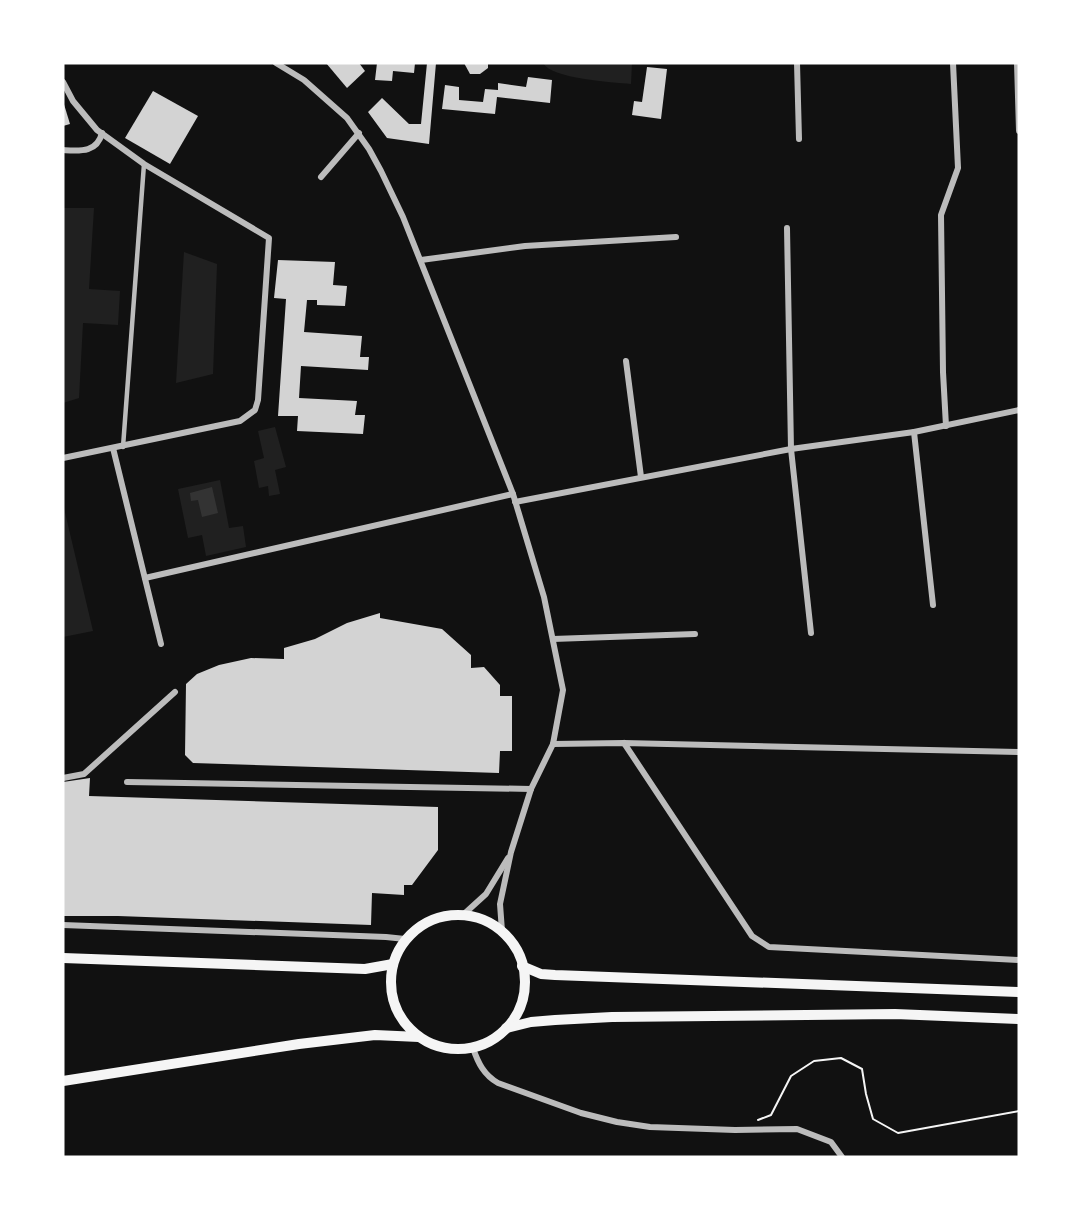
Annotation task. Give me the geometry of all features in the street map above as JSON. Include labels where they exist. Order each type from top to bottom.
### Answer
[{"type":"highway","points":[[464,914],[484,919],[502,931],[514,946],[522,966],[524,993],[520,1006],[506,1029],[491,1040],[473,1048],[450,1049],[429,1043],[419,1037],[402,1020],[392,999],[393,964],[405,939],[426,923],[445,916],[464,914]]},
{"type":"highway","points":[[63,958],[365,969],[393,964]]},
{"type":"highway","points":[[522,966],[541,974],[555,975],[1019,992]]},
{"type":"highway","points":[[506,1029],[547,1020],[612,1017],[895,1014],[1019,1019]]},
{"type":"highway","points":[[63,1081],[299,1044],[375,1035],[419,1037]]},
{"type":"street","points":[[276,63],[304,80],[332,103],[359,133],[381,171],[421,260],[513,494],[544,597],[563,690],[553,744],[531,789],[511,852],[500,904],[502,931]]},
{"type":"street","points":[[797,63],[799,139]]},
{"type":"street","points":[[946,426],[941,215],[957,168],[953,63]]},
{"type":"street","points":[[1017,63],[1019,131]]},
{"type":"street","points":[[63,82],[73,101],[102,133],[144,164],[268,238],[258,400],[255,410],[240,421],[63,458]]},
{"type":"street","points":[[63,150],[87,151],[96,146],[102,133]]},
{"type":"street","points":[[321,177],[359,133]]},
{"type":"street","points":[[123,447],[144,164]]},
{"type":"street","points":[[787,228],[791,449],[811,633]]},
{"type":"street","points":[[421,260],[525,246],[676,237]]},
{"type":"street","points":[[626,361],[641,477]]},
{"type":"street","points":[[515,502],[791,449],[914,432],[1019,412]]},
{"type":"street","points":[[914,432],[933,605]]},
{"type":"street","points":[[113,448],[161,644]]},
{"type":"street","points":[[145,578],[513,494]]},
{"type":"street","points":[[552,639],[695,634]]},
{"type":"street","points":[[63,778],[84,774],[175,692]]},
{"type":"street","points":[[553,744],[624,743],[1019,752]]},
{"type":"street","points":[[624,743],[752,936],[770,947],[1019,960]]},
{"type":"street","points":[[127,782],[531,789]]},
{"type":"street","points":[[464,914],[486,894],[511,852]]},
{"type":"street","points":[[63,925],[405,939]]},
{"type":"street","points":[[473,1048],[478,1063],[489,1078],[581,1113],[650,1127],[735,1130],[797,1129],[831,1142],[842,1157]]},
{"type":"path","points":[[753,1122],[771,1115],[791,1076],[814,1061],[841,1058],[862,1069],[873,1119],[898,1133],[1019,1111]]},
{"type":"shaded area","points":[[543,63],[632,63],[631,84],[570,76],[558,73]]},
{"type":"shaded area","points":[[63,208],[94,208],[89,289],[120,291],[118,325],[83,323],[79,398],[63,403]]},
{"type":"shaded area","points":[[184,252],[217,264],[213,374],[176,383]]},
{"type":"shaded area","points":[[275,427],[286,467],[275,470],[280,494],[269,496],[268,486],[259,488],[254,461],[264,458],[258,431]]},
{"type":"shaded area","points":[[220,480],[229,528],[243,526],[246,547],[206,556],[202,535],[188,538],[178,489]]},
{"type":"shaded area","points":[[212,487],[218,513],[202,517],[198,500],[191,501],[190,493]]},
{"type":"shaded area","points":[[63,504],[93,631],[63,637]]},
{"type":"building","points":[[326,63],[359,63],[365,71],[347,88]]},
{"type":"building","points":[[377,63],[415,63],[414,73],[393,71],[392,81],[375,80]]},
{"type":"building","points":[[427,63],[436,63],[429,144],[387,138],[368,112],[382,98],[409,124],[421,124]]},
{"type":"building","points":[[464,63],[488,63],[488,68],[480,74],[470,74]]},
{"type":"building","points":[[647,67],[667,69],[661,119],[632,115],[634,101],[642,102]]},
{"type":"building","points":[[528,77],[552,80],[550,103],[497,97],[495,114],[442,109],[445,85],[459,87],[459,100],[483,102],[485,89],[498,90],[498,83],[526,87]]},
{"type":"building","points":[[153,91],[198,116],[170,164],[125,138]]},
{"type":"building","points":[[63,101],[70,124],[63,126]]},
{"type":"building","points":[[278,260],[335,262],[333,285],[347,286],[345,306],[317,305],[317,300],[307,300],[304,332],[362,336],[360,357],[369,357],[368,370],[301,366],[299,398],[357,401],[355,415],[365,415],[363,434],[297,431],[298,416],[278,416],[286,299],[274,298]]},
{"type":"building","points":[[380,613],[380,618],[442,629],[471,655],[471,668],[484,667],[500,685],[500,696],[512,696],[512,751],[500,751],[499,773],[193,763],[185,755],[186,684],[197,674],[219,665],[251,658],[284,659],[284,648],[315,639],[347,623]]},
{"type":"building","points":[[90,778],[89,796],[438,807],[438,850],[412,885],[404,885],[404,895],[372,893],[371,925],[63,916],[63,782]]}]
